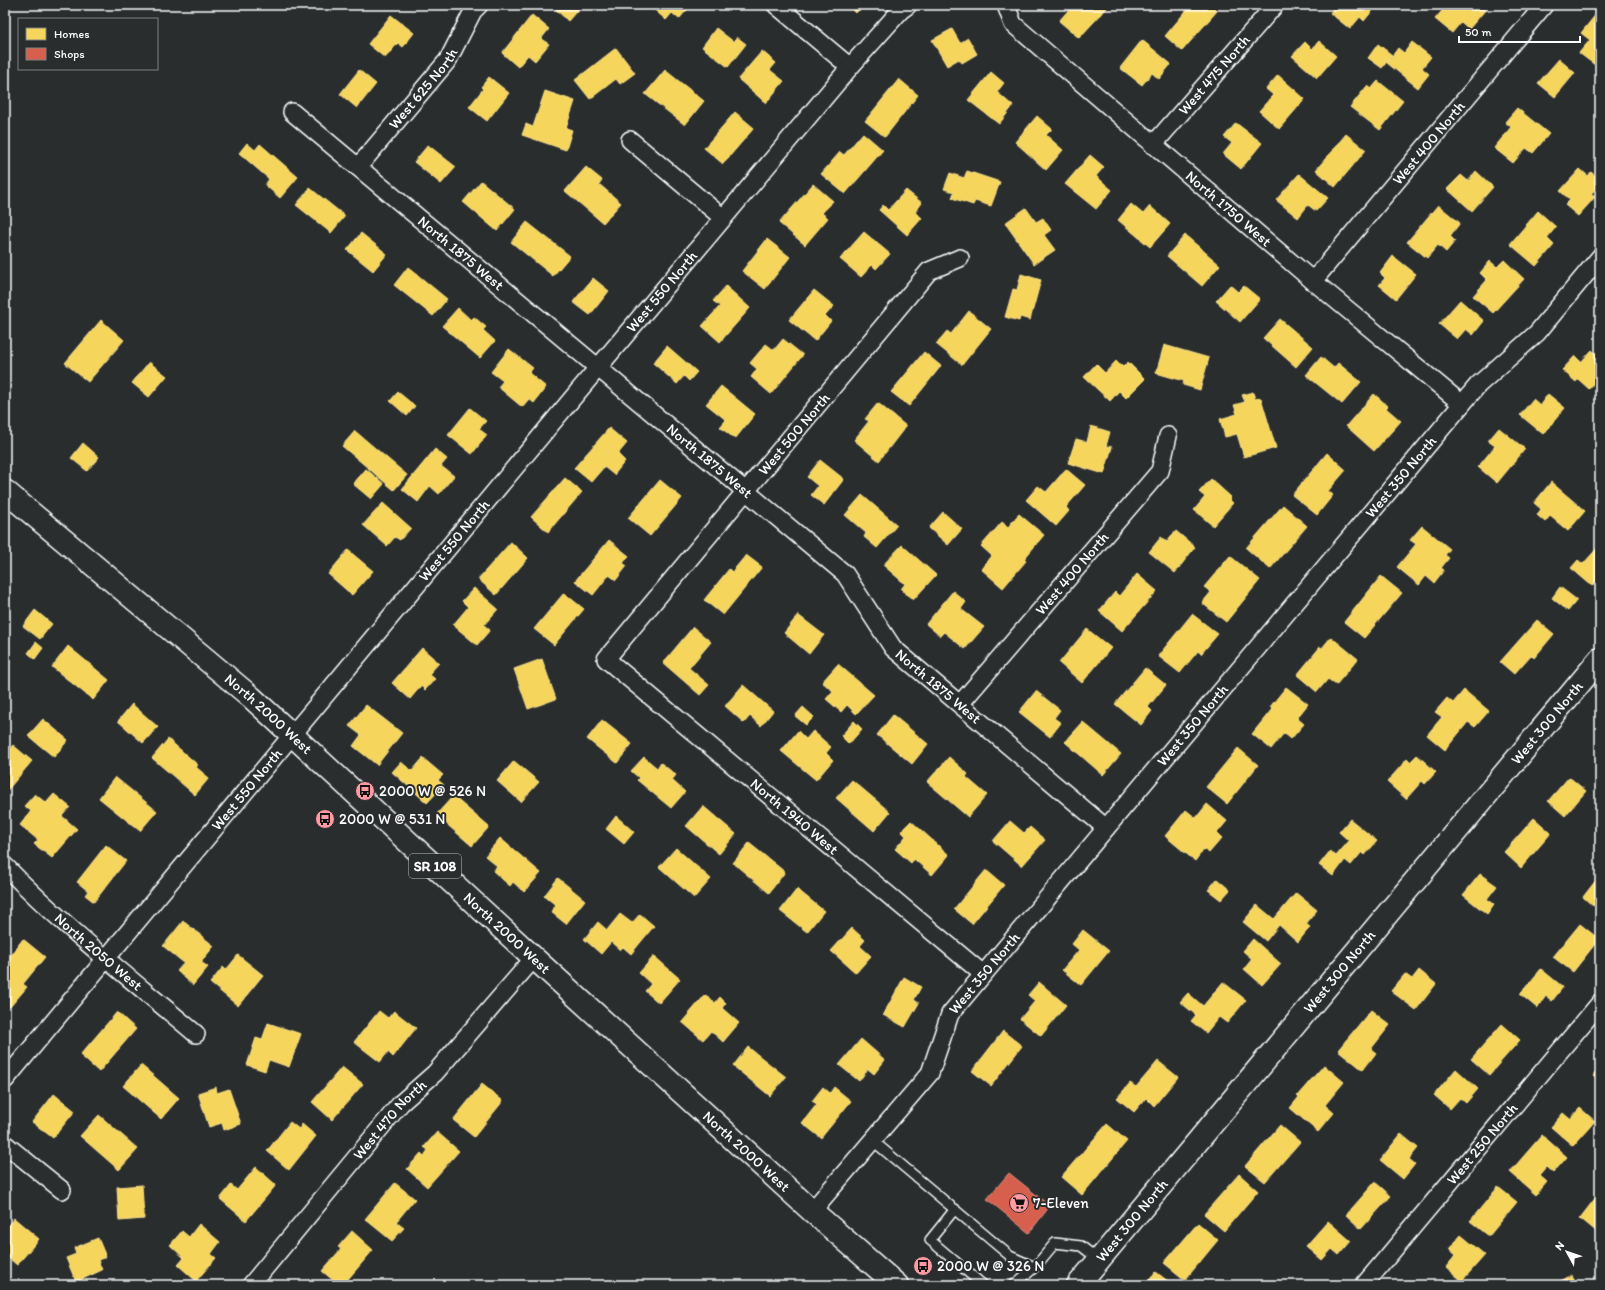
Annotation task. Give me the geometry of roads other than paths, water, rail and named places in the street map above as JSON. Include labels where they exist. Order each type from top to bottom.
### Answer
[{"type":"main road","name":"North 2000 West","points":[[5,491],[251,697],[534,958],[812,1211],[897,1285]]},
{"type":"main road","name":"West 300 North","points":[[1078,1285],[1600,658]]},
{"type":"street","name":"West 625 North","points":[[358,167],[448,60],[474,11],[479,5]]},
{"type":"street","points":[[776,5],[850,67]]},
{"type":"street","name":"West 550 North","points":[[5,1080],[723,218],[850,67],[900,10],[908,5]]},
{"type":"street","name":"North 1750 West","points":[[1006,5],[1013,24],[1313,281],[1462,404]]},
{"type":"street","name":"West 475 North","points":[[1153,145],[1275,5]]},
{"type":"street","name":"West 400 North","points":[[1313,281],[1544,5]]},
{"type":"street","name":"North 1875 West","points":[[292,112],[845,574],[893,648],[1106,828]]},
{"type":"street","points":[[630,140],[723,218]]},
{"type":"street","name":"West 350 North","points":[[812,1211],[930,1073],[950,1014],[983,974],[1478,385],[1536,333],[1600,257]]},
{"type":"street","name":"West 500 North","points":[[606,660],[929,271],[960,258]]},
{"type":"street","name":"West 400 North","points":[[960,704],[1160,471],[1168,436]]},
{"type":"street","name":"North 1940 West","points":[[606,660],[983,974]]},
{"type":"street","name":"North 2050 West","points":[[5,866],[89,945],[196,1034]]},
{"type":"street","name":"West 470 North","points":[[251,1285],[401,1103],[435,1073],[534,958]]},
{"type":"street","name":"West 250 North","points":[[1364,1285],[1600,1003]]},
{"type":"street","points":[[5,1144],[62,1190]]},
{"type":"lane","points":[[872,1140],[1010,1256],[1035,1267]]},
{"type":"lane","points":[[954,1208],[930,1240],[983,1285]]},
{"type":"lane","points":[[1014,1285],[1035,1267],[1055,1243],[1081,1246],[1099,1260]]},
{"type":"place","name":"2000 W @ 526 N","points":[[365,791]]},
{"type":"place","name":"2000 W @ 531 N","points":[[325,819]]},
{"type":"place","name":"7-Eleven","points":[[1019,1203]]},
{"type":"place","name":"2000 W @ 326 N","points":[[923,1266]]}]
